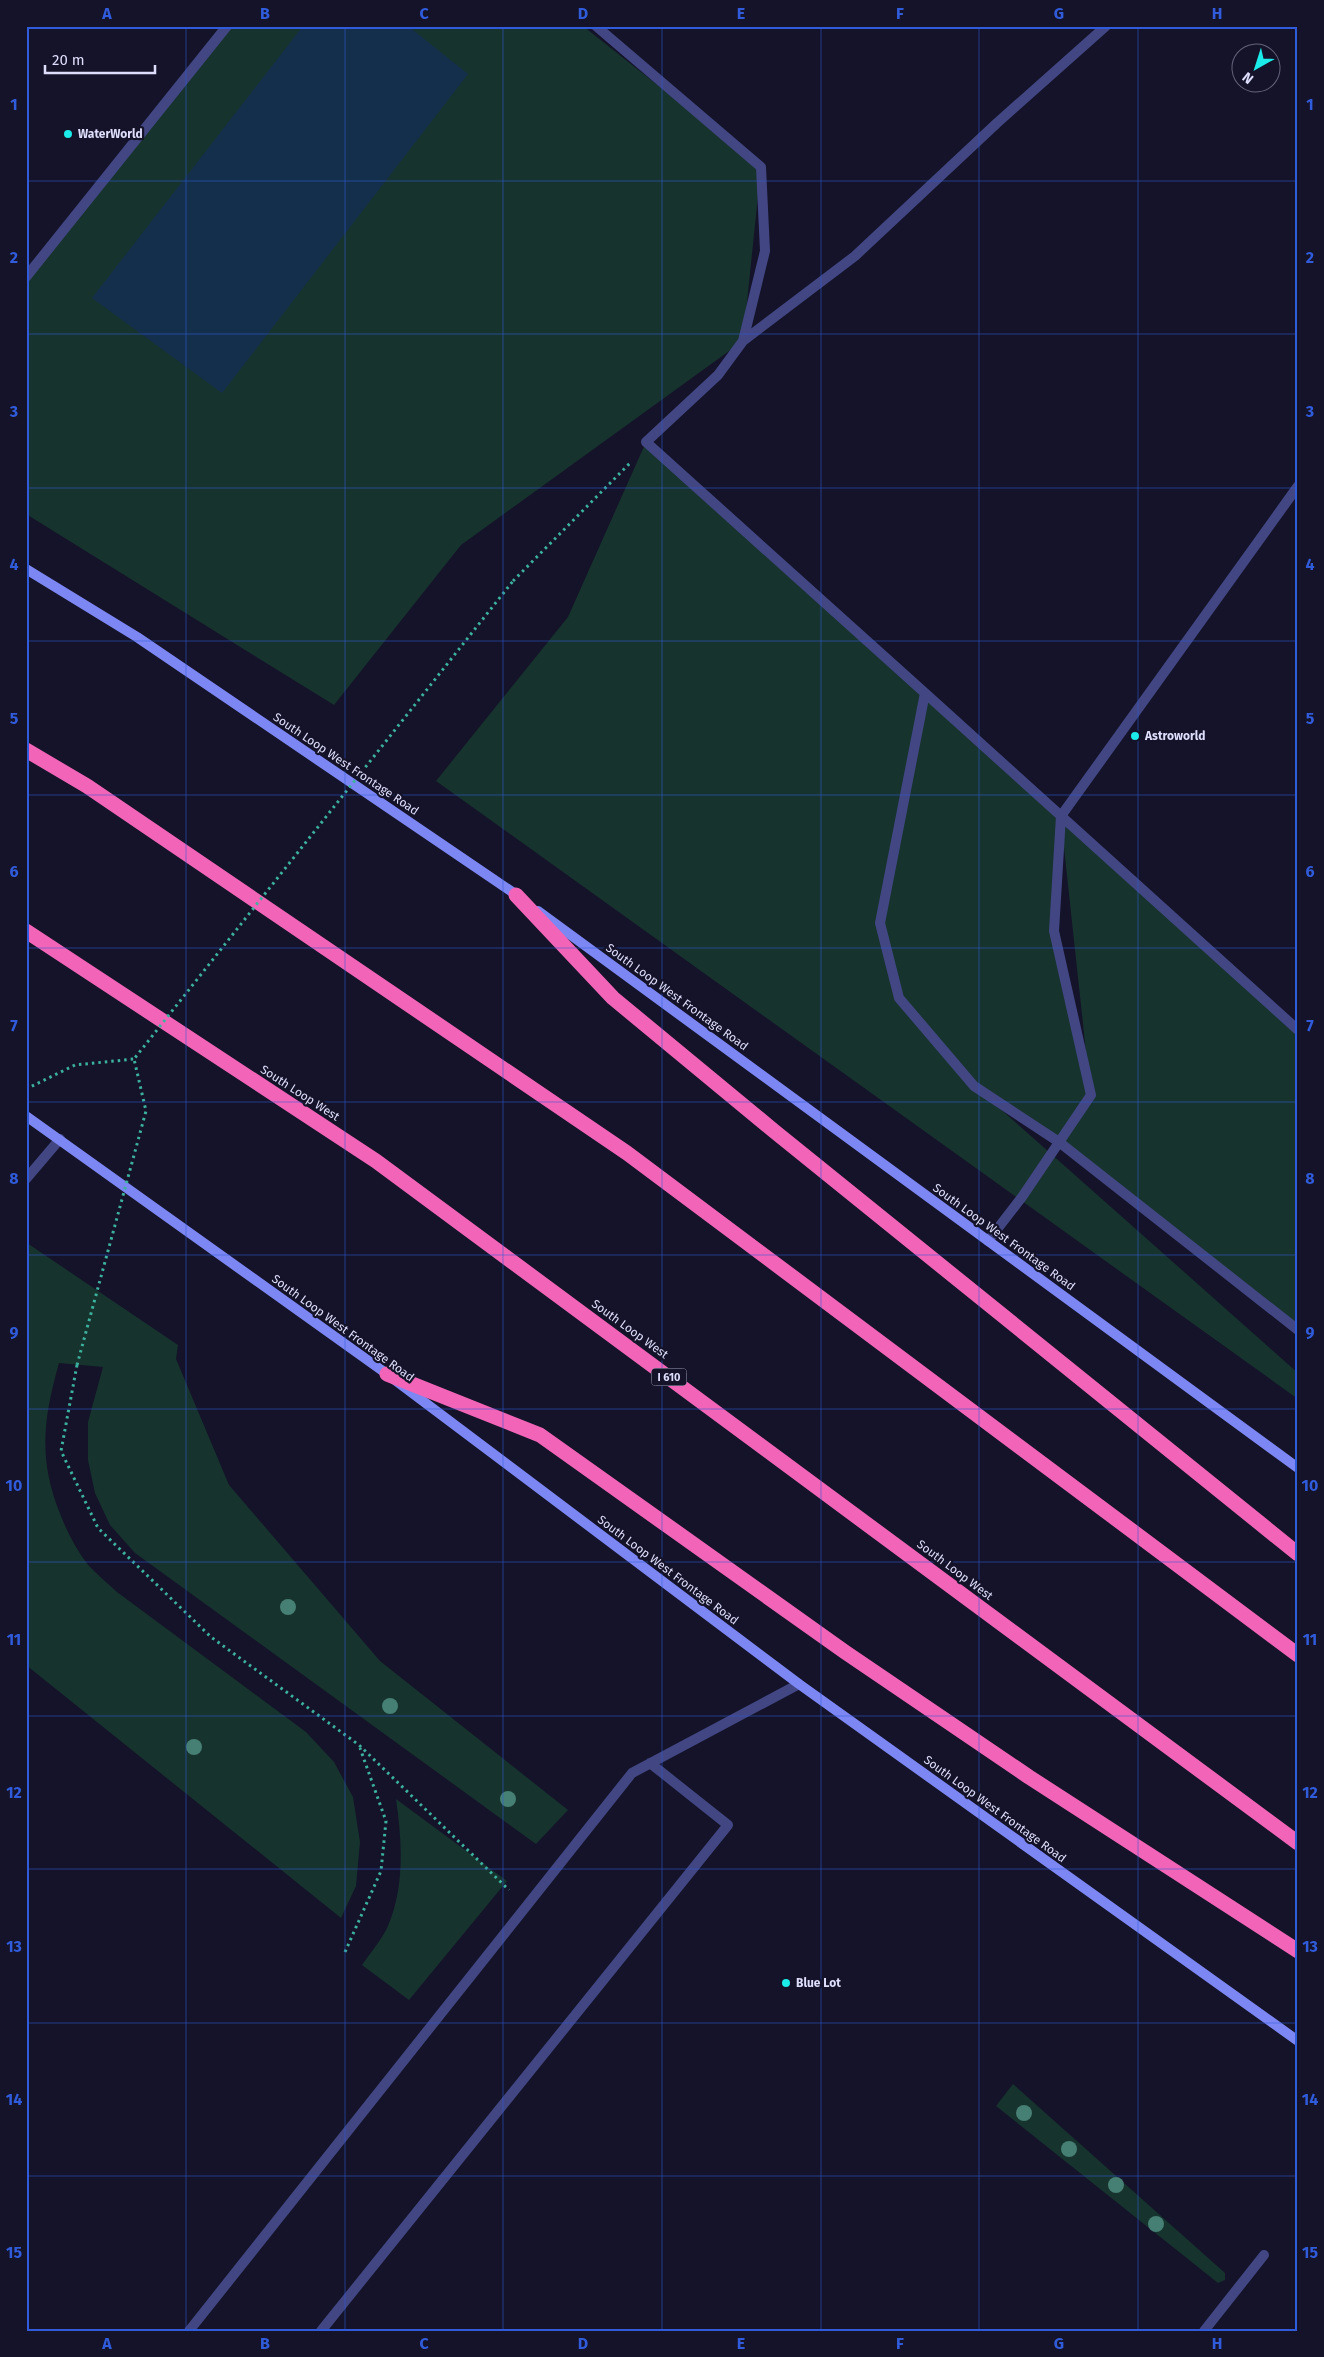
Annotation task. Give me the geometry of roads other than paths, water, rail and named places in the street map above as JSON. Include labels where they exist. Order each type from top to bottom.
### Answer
[{"type":"highway","points":[[26,750],[87,786],[627,1153],[1298,1654]]},
{"type":"highway","points":[[516,895],[613,998],[789,1143],[1298,1554]]},
{"type":"highway","name":"South Loop West","points":[[26,930],[376,1161],[1298,1843]]},
{"type":"highway","points":[[387,1374],[540,1435],[845,1652],[1029,1778],[1298,1951]]},
{"type":"main road","name":"South Loop West Frontage Road","points":[[26,569],[137,638],[516,895],[1298,1468]]},
{"type":"main road","name":"South Loop West Frontage Road","points":[[26,1116],[387,1374],[799,1684],[1298,2041]]},
{"type":"lane","points":[[26,277],[227,26]]},
{"type":"lane","points":[[596,26],[761,167],[765,250],[743,340]]},
{"type":"lane","points":[[1106,26],[997,123],[855,256],[743,340],[718,376],[646,442],[1298,1030]]},
{"type":"lane","points":[[988,1241],[1022,1197],[1090,1096],[1054,931],[1061,816],[1298,486]]},
{"type":"lane","points":[[925,693],[880,924],[899,998],[974,1086],[1059,1142],[1298,1330]]},
{"type":"lane","points":[[26,1179],[60,1139]]},
{"type":"lane","points":[[189,2331],[632,1773],[799,1684]]},
{"type":"lane","points":[[321,2331],[728,1825],[650,1762]]},
{"type":"lane","points":[[1204,2331],[1264,2255]]},
{"type":"water","points":[[303,26],[408,26],[468,74],[222,393],[92,298]]},
{"type":"place","name":"WaterWorld","points":[[68,134]]},
{"type":"place","name":"Astroworld","points":[[1135,736]]},
{"type":"place","name":"Blue Lot","points":[[786,1983]]}]
